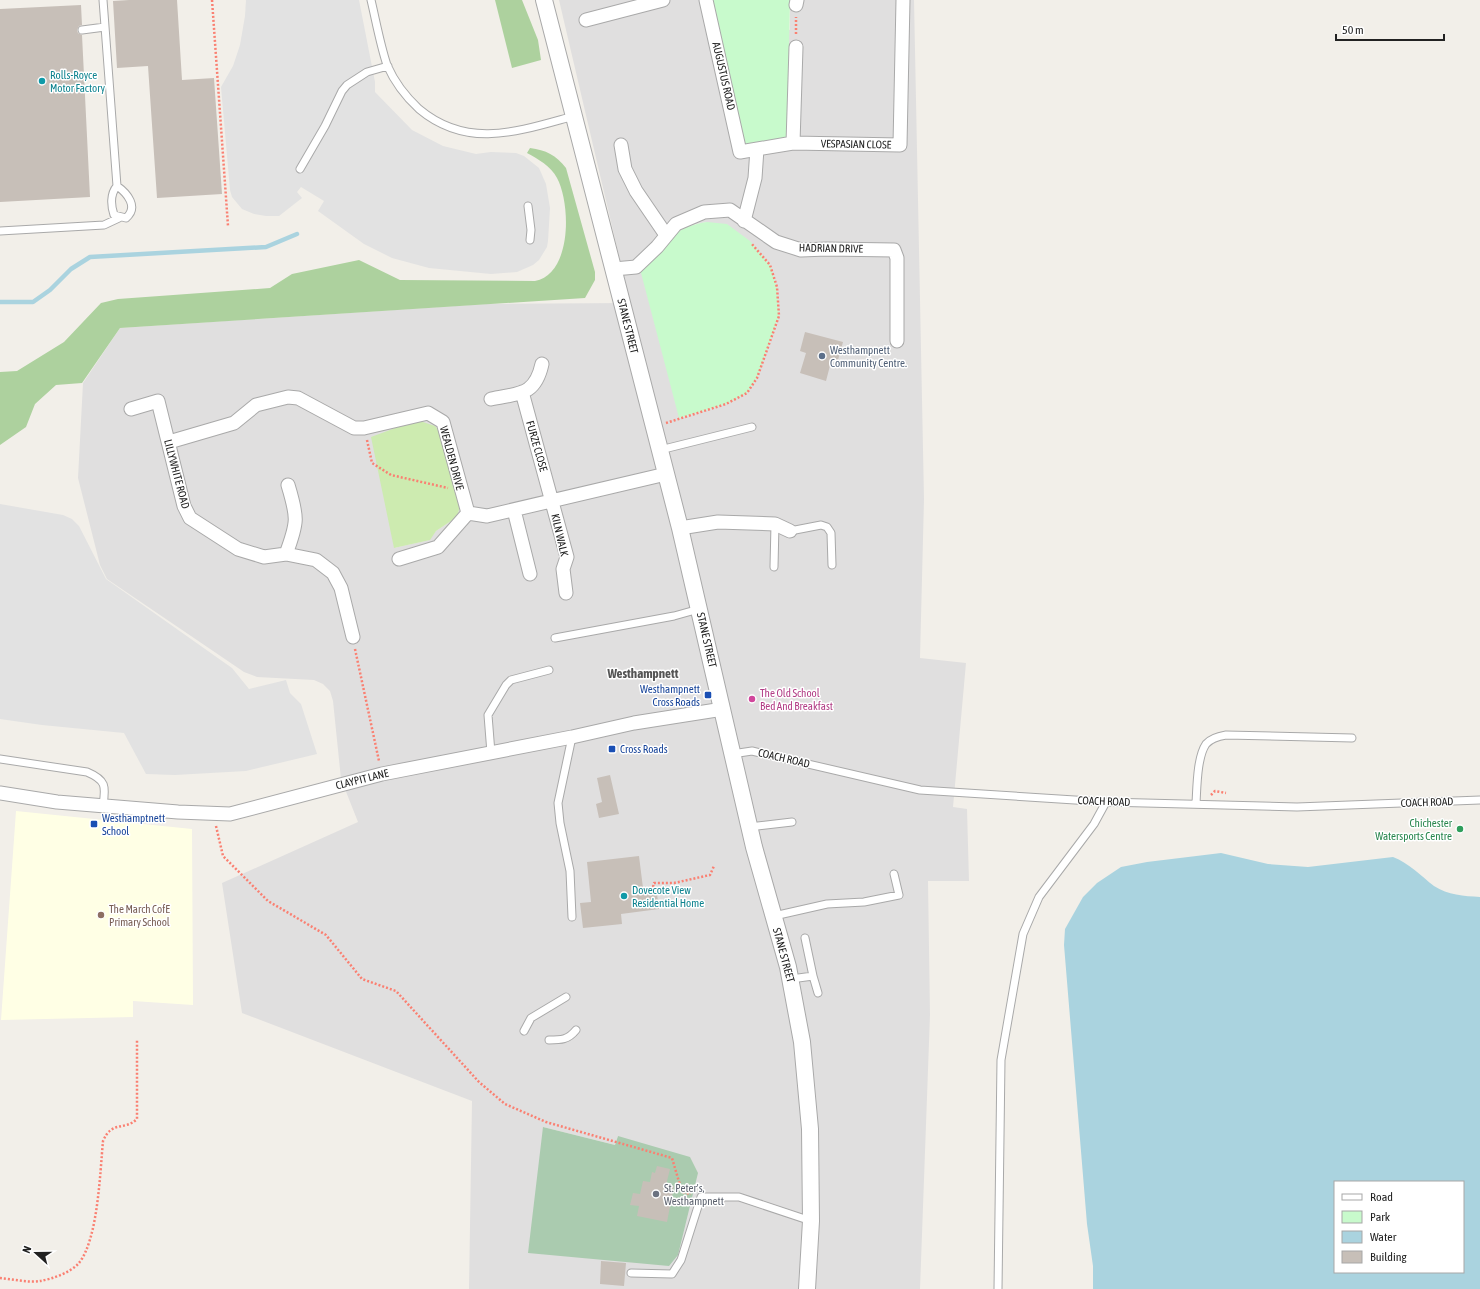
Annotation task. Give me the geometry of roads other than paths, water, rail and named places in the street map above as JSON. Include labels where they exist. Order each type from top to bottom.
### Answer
[{"type":"street","name":"STANE STREET","points":[[544,0],[680,528],[723,709],[732,754],[791,979],[807,1080],[811,1160],[811,1221],[807,1289]]},
{"type":"street","points":[[586,20],[663,0]]},
{"type":"street","name":"AUGUSTUS ROAD","points":[[706,0],[740,152]]},
{"type":"street","name":"VESPASIAN CLOSE","points":[[740,152],[793,143],[900,145],[903,0]]},
{"type":"street","points":[[793,143],[796,47]]},
{"type":"street","points":[[621,145],[625,169],[636,191],[666,235]]},
{"type":"street","points":[[744,221],[755,178],[757,149]]},
{"type":"street","name":"HADRIAN DRIVE","points":[[614,269],[636,267],[676,224],[704,212],[730,210],[776,242],[802,250],[827,248],[894,250],[897,258],[897,341]]},
{"type":"street","points":[[491,399],[522,392],[533,387],[539,377],[542,364]]},
{"type":"street","name":"FURZE CLOSE","points":[[522,392],[552,500]]},
{"type":"street","name":"WEALDEN DRIVE","points":[[169,442],[234,423],[256,405],[288,397],[298,398],[354,428],[364,428],[428,413],[442,422],[460,490],[468,513]]},
{"type":"street","name":"LILLYWHITE ROAD","points":[[131,409],[158,401],[184,506],[190,518],[238,549],[264,557],[286,554],[316,560],[333,573],[340,588],[353,637]]},
{"type":"street","points":[[399,559],[438,547],[468,513],[487,516],[666,474]]},
{"type":"street","points":[[286,554],[296,523],[296,511],[288,485]]},
{"type":"street","name":"KILN WALK","points":[[552,500],[567,557],[563,569],[566,593]]},
{"type":"street","points":[[514,510],[530,574]]},
{"type":"street","points":[[680,528],[718,522],[776,524],[790,531]]},
{"type":"street","name":"CLAYPIT LANE","points":[[0,794],[57,802],[178,812],[230,814],[382,774],[572,737],[634,723],[723,709]]},
{"type":"lane","points":[[103,0],[117,186],[113,191],[111,208],[114,216],[119,218]]},
{"type":"lane","points":[[371,0],[388,66],[398,85],[411,102],[428,117],[449,128],[476,134],[502,134],[527,129],[574,116]]},
{"type":"lane","points":[[82,30],[105,27]]},
{"type":"lane","points":[[300,169],[325,126],[342,91],[347,85],[367,72],[388,66]]},
{"type":"lane","points":[[0,231],[104,225],[119,218],[126,218],[130,215],[132,205],[128,195],[117,186]]},
{"type":"lane","points":[[528,206],[531,230],[530,240]]},
{"type":"lane","points":[[660,450],[752,427]]},
{"type":"lane","points":[[774,567],[776,524]]},
{"type":"lane","points":[[790,531],[821,525],[827,527],[831,533],[832,565]]},
{"type":"lane","points":[[555,638],[674,616],[699,609]]},
{"type":"lane","points":[[491,753],[488,715],[506,685],[511,680],[549,670]]},
{"type":"lane","points":[[1196,804],[1201,757],[1206,743],[1214,738],[1226,735],[1352,738]]},
{"type":"lane","points":[[572,737],[558,803],[560,823],[570,871],[572,917]]},
{"type":"lane","name":"COACH ROAD","points":[[732,754],[752,751],[920,790],[1106,802],[1297,807],[1480,800]]},
{"type":"lane","points":[[0,759],[87,772],[96,776],[102,781],[105,789],[104,805]]},
{"type":"lane","points":[[998,1289],[1000,1060],[1020,949],[1030,915],[1039,897],[1094,824],[1106,802]]},
{"type":"lane","points":[[750,827],[792,822]]},
{"type":"lane","points":[[774,916],[827,904],[864,902],[899,896],[894,874]]},
{"type":"lane","points":[[805,938],[818,993]]},
{"type":"lane","points":[[791,979],[813,976]]},
{"type":"lane","points":[[524,1031],[531,1018],[566,997]]},
{"type":"lane","points":[[549,1040],[565,1040],[576,1030]]},
{"type":"lane","points":[[631,1273],[672,1274],[681,1260],[701,1197],[739,1197],[811,1221]]},
{"type":"water","points":[[1221,853],[1268,864],[1308,867],[1393,857],[1410,866],[1439,889],[1456,894],[1480,897],[1480,1289],[1093,1289],[1093,1266],[1087,1224],[1064,945],[1065,929],[1083,897],[1097,883],[1121,867],[1147,862]]},
{"type":"waterway","points":[[0,302],[33,302],[50,290],[71,269],[90,257],[266,247],[297,234]]},
{"type":"place","name":"Rolls-Royce Motor Factory","points":[[42,81]]},
{"type":"place","name":"Westhampnett Community Centre.","points":[[822,356]]},
{"type":"place","name":"Westhampnett Cross Roads","points":[[708,695]]},
{"type":"place","name":"The Old School Bed And Breakfast","points":[[752,699]]},
{"type":"place","name":"Cross Roads","points":[[612,749]]},
{"type":"place","name":"Westhamptnett School","points":[[94,824]]},
{"type":"place","name":"Chichester Watersports Centre","points":[[1460,829]]},
{"type":"place","name":"Dovecote View Residential Home","points":[[624,896]]},
{"type":"place","name":"The March CofE Primary School","points":[[101,915]]},
{"type":"place","name":"St. Peter's, Westhampnett","points":[[656,1194]]},
{"type":"district","name":"Westhampnett","points":[[643,673]]}]
